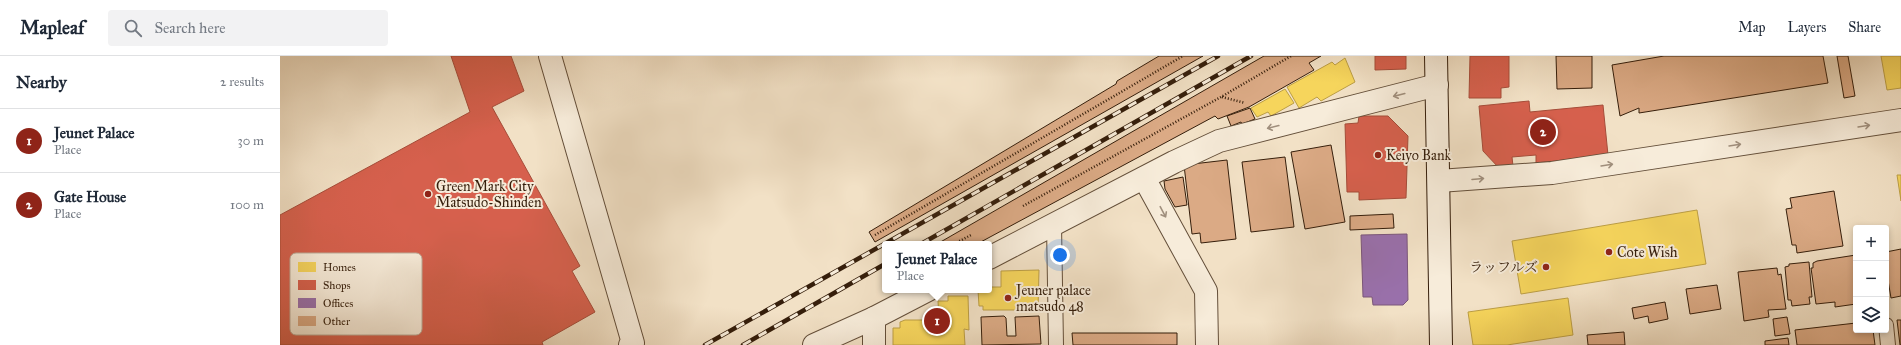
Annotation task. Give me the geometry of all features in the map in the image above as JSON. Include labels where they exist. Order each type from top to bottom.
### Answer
[{"type":"street","points":[[550,56],[633,343],[630,345]]},
{"type":"street","points":[[1436,56],[1441,345]]},
{"type":"street","points":[[992,256],[1174,162],[1219,141],[1437,85]]},
{"type":"street","points":[[1439,181],[1552,173],[1901,120]]},
{"type":"street","points":[[1144,178],[1206,291],[1207,345]]},
{"type":"street","points":[[814,345],[874,318],[922,293]]},
{"type":"street","points":[[874,318],[874,345]]},
{"type":"lane","points":[[1054,225],[1056,345]]},
{"type":"lane","points":[[1887,333],[1888,345]]},
{"type":"path","points":[[875,235],[1183,56]]},
{"type":"path","points":[[1016,210],[1221,97],[1291,56]]},
{"type":"path","points":[[1221,97],[1245,104]]},
{"type":"path","points":[[960,241],[975,233]]},
{"type":"building: Homes","points":[[1881,56],[1901,56],[1901,88],[1887,90]]},
{"type":"building: Homes","points":[[1345,58],[1355,82],[1321,101],[1317,97],[1299,108],[1287,87],[1332,62],[1335,65]]},
{"type":"building: Homes","points":[[1285,89],[1294,103],[1271,116],[1268,112],[1257,117],[1251,108]]},
{"type":"building: Homes","points":[[1897,175],[1901,175],[1901,201]]},
{"type":"building: Homes","name":"Cote Wish","points":[[1697,210],[1706,264],[1521,294],[1512,241]]},
{"type":"building: Homes","name":"Jeuner palace matsudo 48","points":[[1039,270],[1038,310],[983,310],[983,306],[979,306],[978,293],[992,293],[992,287],[1001,287],[1001,271]]},
{"type":"building: Homes","points":[[948,296],[968,296],[969,330],[964,329],[965,345],[893,345],[893,328],[900,328],[900,322],[905,320],[939,320],[938,301],[948,301]]},
{"type":"building: Homes","points":[[1568,298],[1573,335],[1507,345],[1473,345],[1468,312]]},
{"type":"building: Shops","points":[[451,56],[511,56],[524,91],[492,107],[580,266],[572,271],[595,312],[542,342],[543,345],[280,345],[280,215],[470,112]]},
{"type":"building: Shops","points":[[1375,56],[1406,56],[1406,69],[1375,70]]},
{"type":"building: Shops","points":[[1470,56],[1509,56],[1509,87],[1501,88],[1501,98],[1469,98]]},
{"type":"building: Shops","points":[[1529,101],[1530,112],[1603,105],[1608,155],[1536,163],[1536,155],[1512,157],[1513,166],[1499,168],[1483,151],[1479,106]]},
{"type":"building: Shops","points":[[1359,116],[1388,116],[1408,136],[1406,198],[1359,200],[1359,192],[1347,192],[1345,124],[1358,123]]},
{"type":"building: Offices","points":[[1407,234],[1408,300],[1403,305],[1373,305],[1372,297],[1363,297],[1361,235]]},
{"type":"building: Other","points":[[1159,56],[1203,56],[875,242],[869,232],[1116,84],[1117,81]]},
{"type":"building: Other","points":[[1264,56],[1321,56],[1309,63],[1314,70],[1249,107],[1218,119],[1215,116],[983,241],[942,241]]},
{"type":"building: Other","points":[[1556,56],[1592,56],[1592,88],[1557,89]]},
{"type":"building: Other","points":[[1664,56],[1823,56],[1828,83],[1639,113],[1639,108],[1620,116],[1612,65]]},
{"type":"building: Other","points":[[1837,56],[1848,56],[1855,96],[1844,98]]},
{"type":"building: Other","points":[[1250,108],[1255,119],[1231,126],[1227,116]]},
{"type":"building: Other","points":[[1331,145],[1345,222],[1305,229],[1291,152]]},
{"type":"building: Other","points":[[1285,157],[1294,227],[1251,232],[1242,162]]},
{"type":"building: Other","points":[[1227,160],[1236,239],[1201,243],[1200,233],[1192,234],[1184,165]]},
{"type":"building: Other","points":[[1183,177],[1187,205],[1175,207],[1165,189],[1164,181]]},
{"type":"building: Other","points":[[1834,191],[1843,246],[1797,253],[1796,245],[1792,245],[1786,209],[1792,208],[1790,198]]},
{"type":"building: Other","points":[[1393,214],[1394,228],[1350,230],[1350,216]]},
{"type":"building: Other","points":[[1901,249],[1901,296],[1891,298],[1889,286],[1889,251]]},
{"type":"building: Other","points":[[1853,255],[1853,304],[1835,307],[1835,302],[1816,304],[1811,268],[1813,268],[1813,263],[1817,261]]},
{"type":"building: Other","points":[[1809,262],[1812,297],[1809,297],[1810,304],[1792,306],[1791,300],[1788,300],[1785,267],[1789,266],[1789,264]]},
{"type":"building: Other","points":[[1777,268],[1778,275],[1781,274],[1786,309],[1768,310],[1769,317],[1744,321],[1738,272]]},
{"type":"building: Other","points":[[1717,285],[1721,309],[1690,314],[1686,289]]},
{"type":"building: Other","points":[[1665,302],[1668,319],[1649,323],[1648,316],[1634,319],[1632,308]]},
{"type":"building: Other","points":[[1004,316],[1006,318],[1007,336],[1016,336],[1015,317],[1039,316],[1041,344],[982,345],[981,317]]},
{"type":"building: Other","points":[[1787,317],[1790,334],[1775,336],[1773,319]]},
{"type":"building: Other","points":[[1897,320],[1901,320],[1901,345],[1900,345]]},
{"type":"building: Other","points":[[1853,323],[1853,333],[1873,333],[1875,345],[1797,345],[1795,330]]},
{"type":"building: Other","points":[[1624,332],[1625,345],[1588,345],[1587,335]]},
{"type":"building: Other","points":[[1072,333],[1177,333],[1177,345],[1073,345]]},
{"type":"building: Other","points":[[1788,338],[1789,345],[1765,345],[1765,341]]},
{"type":"railway","points":[[890,241],[1218,56]]},
{"type":"railway","points":[[926,241],[1251,56]]},
{"type":"railway","points":[[705,345],[882,245]]},
{"type":"railway","points":[[743,345],[882,266]]},
{"type":"place","name":"Gate House","points":[[1543,132]]},
{"type":"place","name":"Keiyo Bank","points":[[1378,155]]},
{"type":"place","name":"Green Mark City Matsudo-Shinden","points":[[428,194]]},
{"type":"place","name":"Cote Wish","points":[[1609,252]]},
{"type":"place","name":"ラッフルズ","points":[[1546,267]]},
{"type":"place","name":"Jeuner palace matsudo 48","points":[[1008,298]]},
{"type":"place","name":"Jeunet Palace","points":[[937,321]]}]
